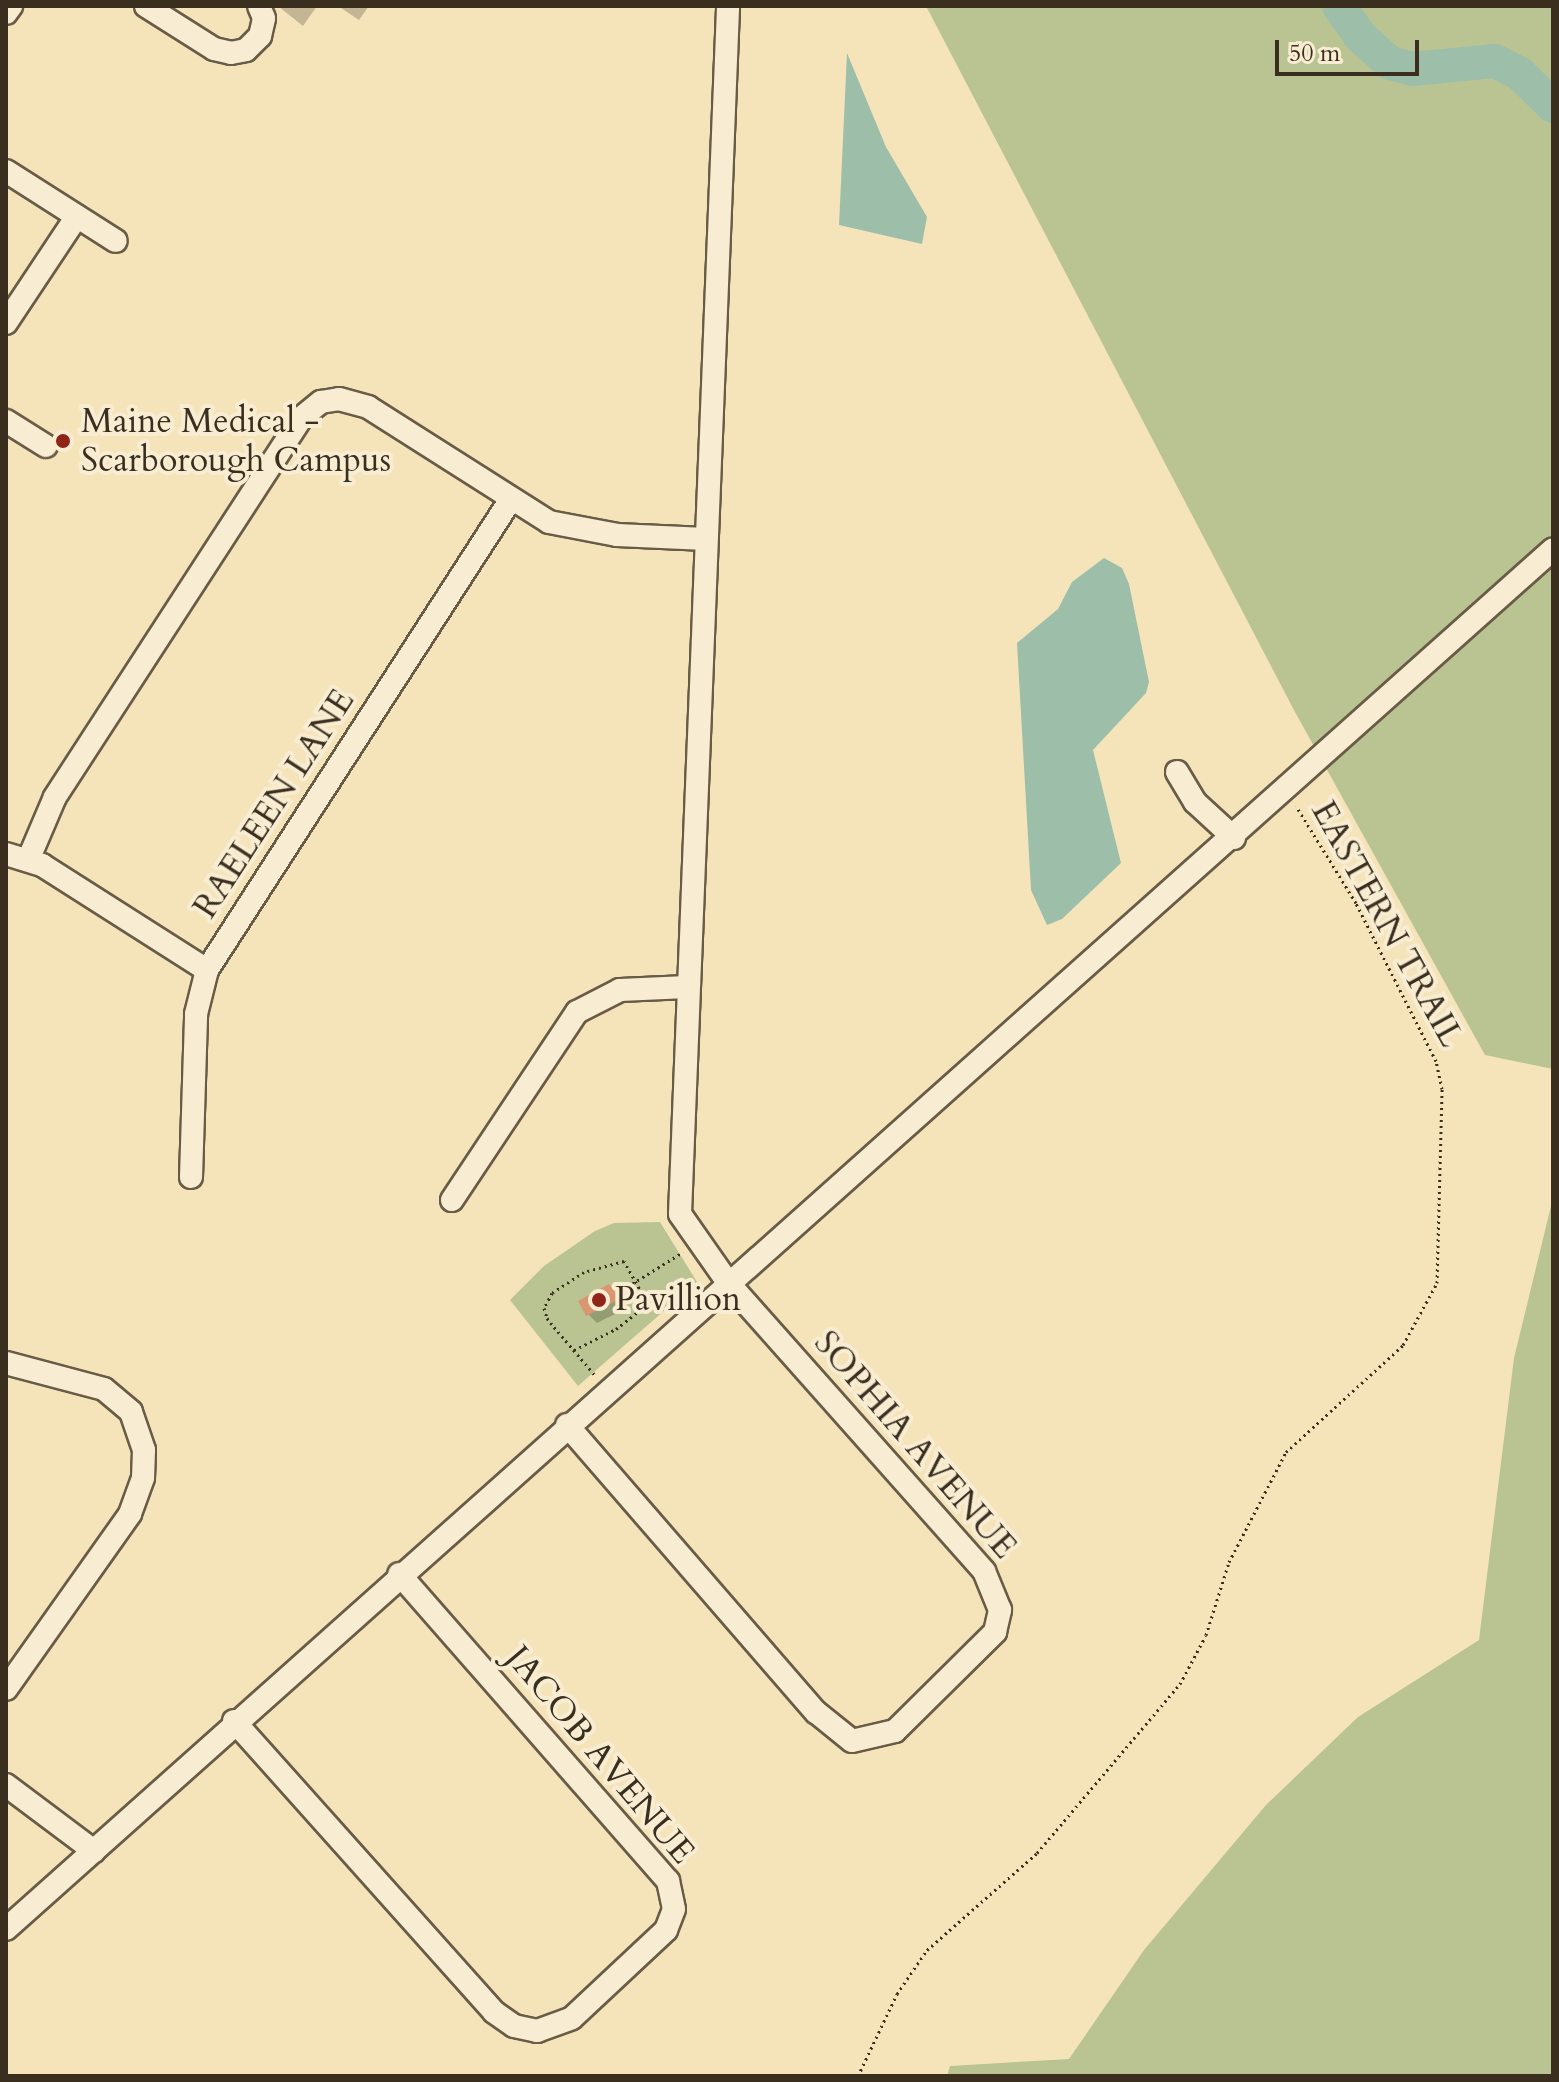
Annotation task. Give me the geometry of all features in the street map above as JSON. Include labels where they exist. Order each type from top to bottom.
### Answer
[{"type":"street","points":[[6,13],[11,6]]},
{"type":"street","points":[[146,6],[214,49],[231,53],[246,50],[260,36],[264,18],[259,6]]},
{"type":"street","name":"SOPHIA AVENUE","points":[[567,1425],[831,1727],[852,1741],[866,1742],[895,1731],[986,1645],[1000,1621],[998,1600],[973,1557],[696,1244],[686,1229],[677,1198],[728,6]]},
{"type":"street","points":[[6,171],[116,241]]},
{"type":"street","points":[[6,323],[77,216]]},
{"type":"street","points":[[29,858],[55,797],[310,408],[339,399],[368,407],[549,522],[587,531],[706,539]]},
{"type":"street","points":[[6,421],[46,446]]},
{"type":"street","name":"RAELEEN LANE","points":[[191,1177],[196,1014],[207,970],[511,499]]},
{"type":"street","points":[[6,1929],[234,1721],[1234,838],[1553,549]]},
{"type":"street","points":[[1177,772],[1195,802],[1234,838]]},
{"type":"street","points":[[6,854],[29,858],[207,970]]},
{"type":"street","points":[[452,1200],[577,1012],[620,990],[687,987]]},
{"type":"street","points":[[6,1363],[104,1389],[131,1412],[144,1450],[143,1478],[130,1514],[6,1689]]},
{"type":"street","name":"JACOB AVENUE","points":[[234,1721],[494,2012],[514,2026],[537,2031],[572,2018],[666,1930],[674,1909],[668,1881],[399,1574]]},
{"type":"street","points":[[6,1785],[94,1851]]},
{"type":"path","name":"EASTERN TRAIL","points":[[858,2076],[897,1994],[927,1950],[1037,1853],[1180,1684],[1206,1635],[1229,1562],[1286,1452],[1403,1345],[1421,1320],[1437,1283],[1442,1089],[1436,1061],[1356,903],[1286,791]]},
{"type":"path","points":[[622,1290],[696,1244]]},
{"type":"path","points":[[574,1350],[645,1310],[648,1298],[619,1259],[584,1272],[552,1293],[544,1308],[547,1318],[574,1350],[607,1389]]},
{"type":"shaded area","points":[[926,6],[1553,6],[1553,1069],[1485,1055],[1295,712]]},
{"type":"shaded area","points":[[847,53],[886,147],[927,217],[922,244],[839,225]]},
{"type":"shaded area","points":[[1104,558],[1122,568],[1129,584],[1149,682],[1146,693],[1093,750],[1121,863],[1062,919],[1047,925],[1031,890],[1017,643],[1058,609],[1072,582]]},
{"type":"shaded area","points":[[1553,1198],[1553,2076],[947,2076],[950,2066],[1069,2059],[1144,1950],[1266,1805],[1358,1717],[1479,1640],[1514,1358]]},
{"type":"shaded area","points":[[660,1222],[697,1282],[578,1386],[510,1300],[544,1266],[595,1231],[614,1223]]},
{"type":"building","name":"Pavillion","points":[[609,1284],[620,1299],[586,1316],[578,1301]]},
{"type":"waterway","points":[[1339,6],[1360,36],[1390,63],[1412,69],[1495,61],[1519,73],[1553,106]]},
{"type":"place","name":"Maine Medical - Scarborough Campus","points":[[63,441]]},
{"type":"place","name":"Pavillion","points":[[599,1300]]}]
